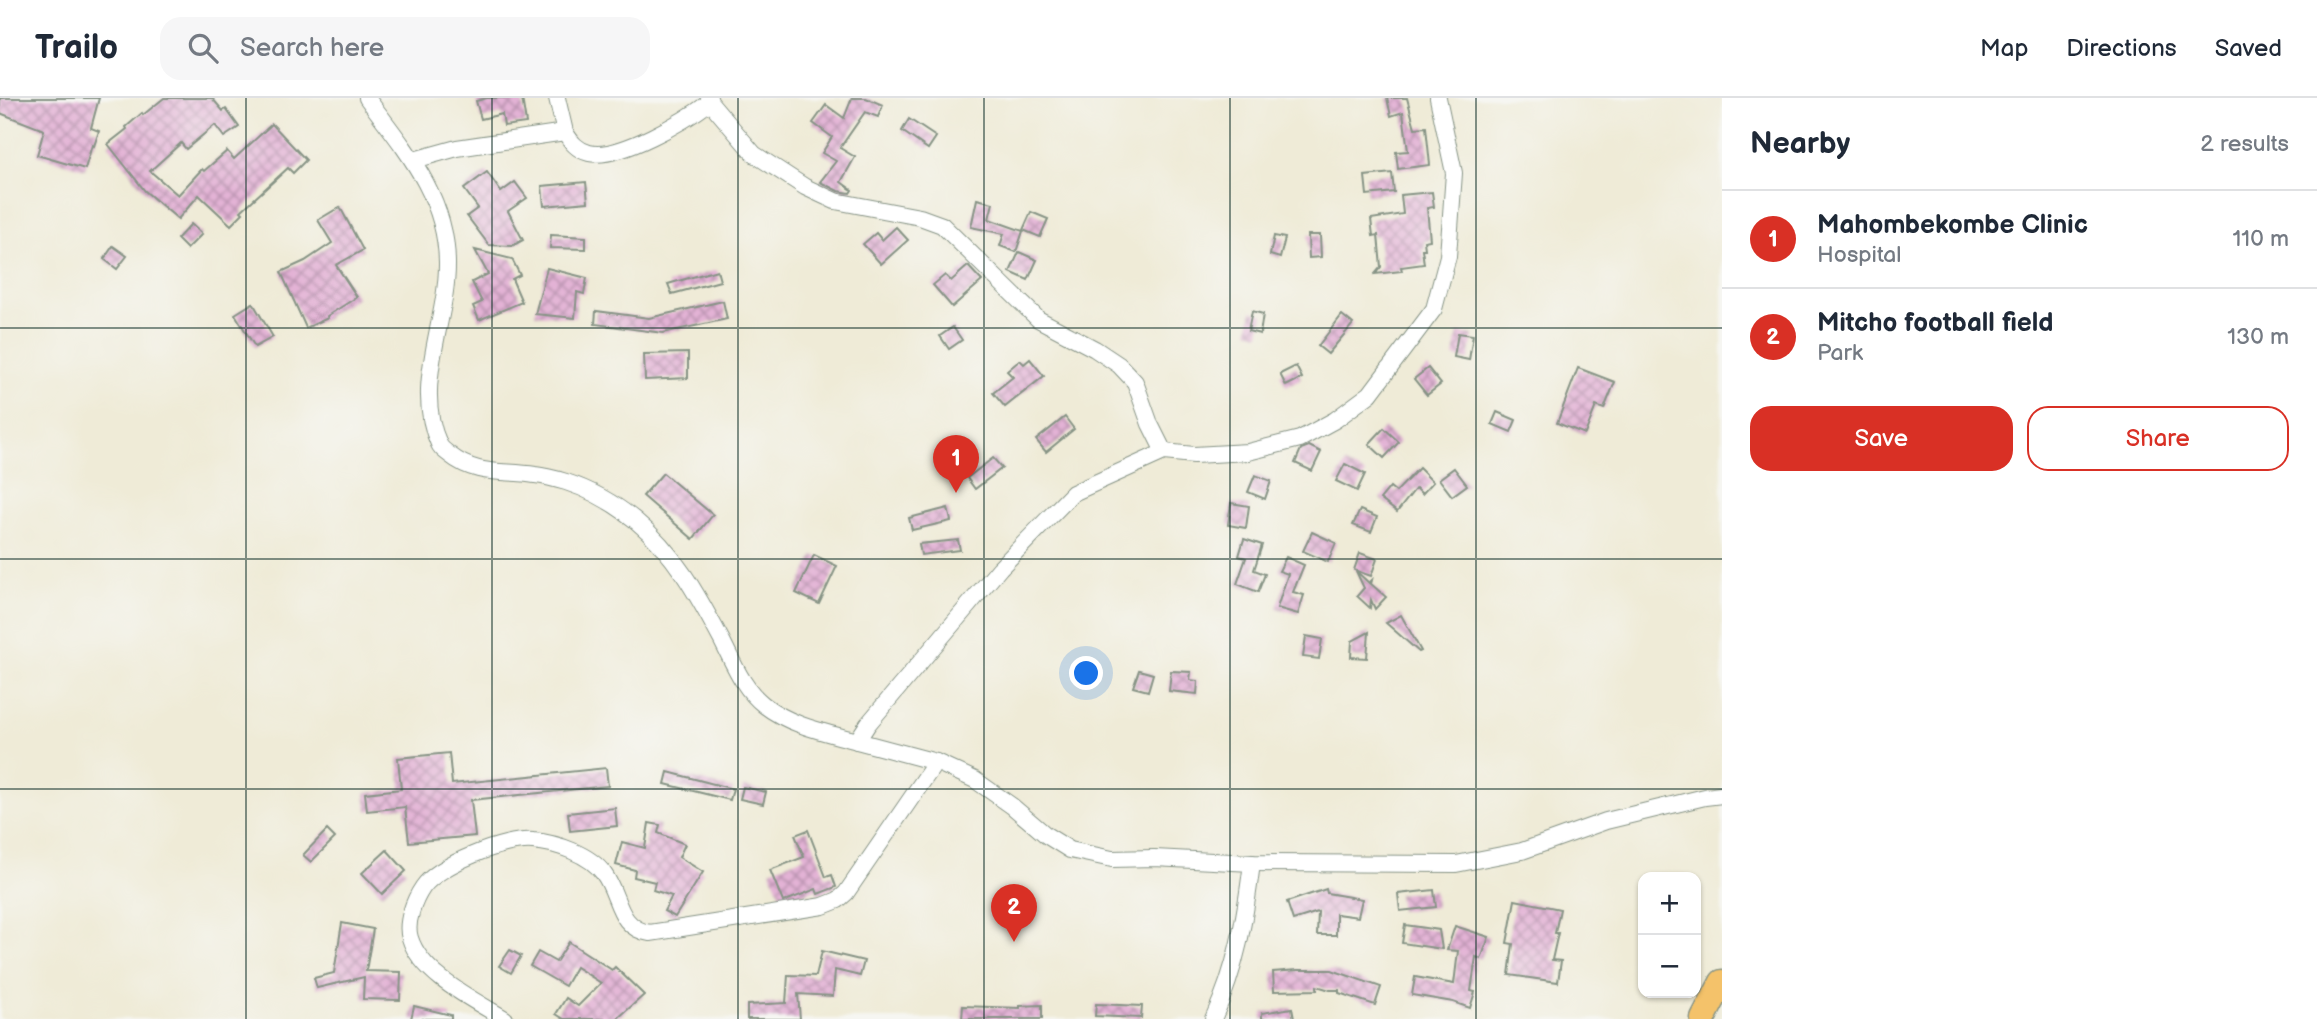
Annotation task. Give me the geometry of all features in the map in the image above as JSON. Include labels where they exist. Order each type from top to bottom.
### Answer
[{"type":"main road","points":[[1703,1019],[1722,982]]},
{"type":"street","points":[[368,98],[414,160],[431,193],[443,233],[447,260],[446,287],[429,371],[430,423],[440,448],[463,466],[568,482],[615,505],[653,535],[677,562],[747,689],[763,705],[781,716],[809,728],[936,762],[975,780],[1012,806],[1046,835],[1070,850],[1112,859],[1456,864],[1522,851],[1629,815],[1722,795]]},
{"type":"street","points":[[557,98],[565,132],[570,141],[590,154],[607,154],[653,136],[691,117],[710,100],[754,154],[805,187],[835,201],[920,217],[942,225],[1038,319],[1119,365],[1135,382],[1150,424],[1164,452]]},
{"type":"street","points":[[857,741],[868,724],[1000,568],[1073,493],[1164,452],[1194,455],[1248,452],[1300,439],[1335,420],[1370,394],[1434,309],[1448,256],[1454,173],[1438,98]]},
{"type":"street","points":[[414,160],[457,148],[565,132]]},
{"type":"street","points":[[506,1019],[446,983],[422,959],[410,938],[408,921],[423,886],[441,872],[484,850],[531,840],[543,842],[590,860],[604,874],[626,920],[640,932],[650,933],[823,906],[846,894],[936,762]]},
{"type":"street","points":[[1213,1019],[1231,977],[1245,914],[1252,863]]},
{"type":"building","points":[[0,98],[99,98],[91,128],[99,131],[85,169],[37,155],[44,130],[0,113]]},
{"type":"building","points":[[164,98],[212,98],[223,111],[226,109],[239,127],[224,137],[215,125],[186,149],[181,143],[150,171],[178,195],[202,169],[204,171],[227,151],[234,159],[272,124],[306,160],[293,173],[288,168],[241,211],[243,213],[231,225],[199,195],[178,219],[145,191],[108,144],[142,113],[143,115]]},
{"type":"building","points":[[487,98],[522,98],[526,123],[504,126],[502,114],[481,119],[476,101]]},
{"type":"building","points":[[852,98],[866,98],[883,105],[878,117],[865,112],[840,148],[855,157],[841,182],[852,190],[850,193],[838,191],[820,182],[836,161],[822,153],[832,137],[813,123],[826,105],[844,118]]},
{"type":"building","points":[[1387,98],[1407,98],[1415,128],[1426,127],[1430,165],[1398,169],[1396,152],[1408,151],[1403,112],[1391,116]]},
{"type":"building","points":[[909,119],[936,137],[928,149],[902,131]]},
{"type":"building","points":[[487,172],[501,192],[515,182],[527,198],[508,211],[523,240],[512,246],[489,245],[467,216],[478,208],[464,189]]},
{"type":"building","points":[[1392,173],[1394,192],[1367,195],[1365,176]]},
{"type":"building","points":[[586,182],[588,202],[544,206],[542,186]]},
{"type":"building","points":[[1432,192],[1434,207],[1427,208],[1430,240],[1424,241],[1425,249],[1422,249],[1424,264],[1401,267],[1402,271],[1375,274],[1381,267],[1378,235],[1373,236],[1371,219],[1403,214],[1401,195]]},
{"type":"building","points":[[977,199],[993,203],[989,219],[1023,231],[1016,252],[1000,246],[1004,234],[971,227]]},
{"type":"building","points":[[340,207],[363,250],[336,265],[357,297],[327,316],[328,318],[306,328],[281,272],[305,261],[332,243],[318,220]]},
{"type":"building","points":[[1031,212],[1048,219],[1040,237],[1023,230]]},
{"type":"building","points":[[191,224],[202,234],[187,249],[177,239]]},
{"type":"building","points":[[896,227],[908,240],[881,264],[863,244],[876,233],[882,240]]},
{"type":"building","points":[[551,235],[586,237],[586,249],[550,248]]},
{"type":"building","points":[[1308,235],[1320,235],[1321,257],[1309,258]]},
{"type":"building","points":[[1274,236],[1285,238],[1280,258],[1270,255]]},
{"type":"building","points":[[113,246],[127,256],[117,269],[104,259]]},
{"type":"building","points":[[475,250],[512,259],[520,275],[512,279],[522,302],[479,320],[473,306],[482,302],[472,282],[488,274]]},
{"type":"building","points":[[1019,252],[1037,260],[1028,280],[1010,272]]},
{"type":"building","points":[[968,266],[982,281],[952,307],[933,285],[945,275],[951,281]]},
{"type":"building","points":[[547,268],[587,278],[584,294],[577,292],[575,318],[535,314]]},
{"type":"building","points":[[717,270],[720,281],[672,294],[668,284]]},
{"type":"building","points":[[723,301],[727,319],[663,333],[595,324],[596,311],[649,318]]},
{"type":"building","points":[[253,303],[273,337],[255,347],[235,314]]},
{"type":"building","points":[[1252,311],[1263,314],[1260,334],[1248,331]]},
{"type":"building","points":[[1342,315],[1353,324],[1328,354],[1318,346]]},
{"type":"building","points":[[953,327],[962,340],[949,349],[940,336]]},
{"type":"building","points":[[1458,333],[1473,335],[1469,360],[1454,357]]},
{"type":"building","points":[[688,353],[688,378],[645,380],[644,354]]},
{"type":"building","points":[[1030,359],[1044,376],[1005,407],[993,393],[1013,377],[1007,371],[1020,360],[1024,364]]},
{"type":"building","points":[[1296,366],[1302,378],[1286,386],[1280,374]]},
{"type":"building","points":[[1428,368],[1441,384],[1427,395],[1414,379]]},
{"type":"building","points":[[1578,368],[1615,382],[1604,409],[1596,406],[1585,434],[1557,423]]},
{"type":"building","points":[[1497,412],[1516,420],[1511,432],[1492,424]]},
{"type":"building","points":[[1065,417],[1074,429],[1046,452],[1036,440]]},
{"type":"building","points":[[1384,428],[1399,442],[1384,458],[1369,444]]},
{"type":"building","points":[[1309,446],[1321,452],[1312,471],[1295,463],[1301,449]]},
{"type":"building","points":[[993,458],[1002,468],[975,489],[967,478]]},
{"type":"building","points":[[1345,464],[1365,474],[1357,491],[1336,481]]},
{"type":"building","points":[[1419,468],[1433,482],[1422,494],[1416,488],[1397,512],[1380,499],[1390,487],[1396,492]]},
{"type":"building","points":[[1454,468],[1467,485],[1452,496],[1439,479]]},
{"type":"building","points":[[663,473],[713,515],[693,539],[643,496]]},
{"type":"building","points":[[1255,475],[1271,481],[1265,499],[1248,492]]},
{"type":"building","points":[[1231,503],[1249,506],[1246,528],[1228,525]]},
{"type":"building","points":[[948,508],[951,521],[912,530],[909,518]]},
{"type":"building","points":[[1360,510],[1377,517],[1371,532],[1353,525]]},
{"type":"building","points":[[1312,532],[1336,543],[1328,562],[1303,551]]},
{"type":"building","points":[[1244,539],[1262,545],[1254,570],[1265,574],[1258,592],[1237,584],[1246,558],[1239,556]]},
{"type":"building","points":[[958,540],[960,550],[921,555],[919,544]]},
{"type":"building","points":[[1360,553],[1377,559],[1371,576],[1354,570]]},
{"type":"building","points":[[814,555],[837,566],[819,604],[796,593]]},
{"type":"building","points":[[1286,557],[1304,565],[1293,592],[1304,595],[1298,614],[1277,608],[1288,574],[1279,571]]},
{"type":"building","points":[[1356,571],[1369,583],[1372,580],[1371,584],[1386,597],[1375,609],[1371,600],[1370,608],[1357,596],[1364,588]]},
{"type":"building","points":[[1401,615],[1421,651],[1386,623]]},
{"type":"building","points":[[1369,632],[1367,658],[1351,657],[1352,641]]},
{"type":"building","points":[[1306,636],[1322,639],[1319,659],[1303,657]]},
{"type":"building","points":[[1139,670],[1153,674],[1148,691],[1133,687]]},
{"type":"building","points":[[1171,671],[1191,672],[1190,680],[1198,681],[1197,694],[1169,691]]},
{"type":"building","points":[[449,753],[452,784],[606,768],[608,786],[471,800],[475,836],[409,842],[405,807],[367,811],[365,793],[401,789],[398,758]]},
{"type":"building","points":[[668,772],[733,789],[730,800],[665,784]]},
{"type":"building","points":[[743,787],[766,792],[763,804],[740,799]]},
{"type":"building","points":[[615,808],[617,826],[570,831],[568,813]]},
{"type":"building","points":[[649,823],[660,825],[658,833],[685,844],[679,857],[703,872],[675,917],[664,911],[672,896],[653,890],[655,882],[634,877],[635,870],[616,865],[622,842],[645,848]]},
{"type":"building","points":[[327,830],[335,838],[311,862],[303,855]]},
{"type":"building","points":[[808,830],[826,877],[832,875],[836,887],[818,894],[816,889],[783,902],[770,870],[804,857],[795,835]]},
{"type":"building","points":[[387,850],[406,871],[382,894],[362,873]]},
{"type":"building","points":[[1326,889],[1327,893],[1362,899],[1358,917],[1336,914],[1336,935],[1317,935],[1318,912],[1293,920],[1287,902]]},
{"type":"building","points":[[1434,890],[1436,907],[1400,911],[1398,894]]},
{"type":"building","points":[[1515,900],[1560,909],[1552,960],[1561,961],[1558,982],[1509,975],[1513,944],[1507,943]]},
{"type":"building","points":[[342,923],[373,929],[366,971],[401,972],[400,1000],[363,999],[364,977],[317,988],[314,978],[334,973]]},
{"type":"building","points":[[1405,925],[1439,930],[1442,949],[1402,943]]},
{"type":"building","points":[[1455,926],[1489,937],[1481,959],[1476,957],[1471,991],[1475,992],[1470,1008],[1453,1002],[1412,995],[1415,977],[1454,984],[1458,951],[1447,950]]},
{"type":"building","points":[[569,942],[612,970],[615,967],[644,995],[617,1019],[564,1019],[556,1014],[566,998],[578,1006],[601,983],[576,967],[565,986],[530,966],[538,952],[556,962]]},
{"type":"building","points":[[510,950],[521,956],[511,973],[499,966]]},
{"type":"building","points":[[822,951],[864,961],[860,976],[835,970],[833,996],[798,994],[800,1019],[747,1019],[747,1005],[786,1003],[788,975],[816,976]]},
{"type":"building","points":[[1332,970],[1381,987],[1375,1005],[1339,993],[1339,990],[1317,986],[1317,990],[1274,991],[1273,972]]},
{"type":"building","points":[[1096,1004],[1142,1006],[1141,1018],[1095,1016]]},
{"type":"building","points":[[1042,1005],[1042,1019],[962,1019],[963,1006],[1020,1008]]},
{"type":"building","points":[[414,1006],[451,1015],[451,1019],[411,1019]]},
{"type":"building","points":[[1292,1008],[1294,1019],[1262,1019],[1262,1013]]},
{"type":"place","name":"Mahombekombe Clinic","points":[[956,493]]},
{"type":"place","name":"Mitcho football field","points":[[1014,942]]}]
